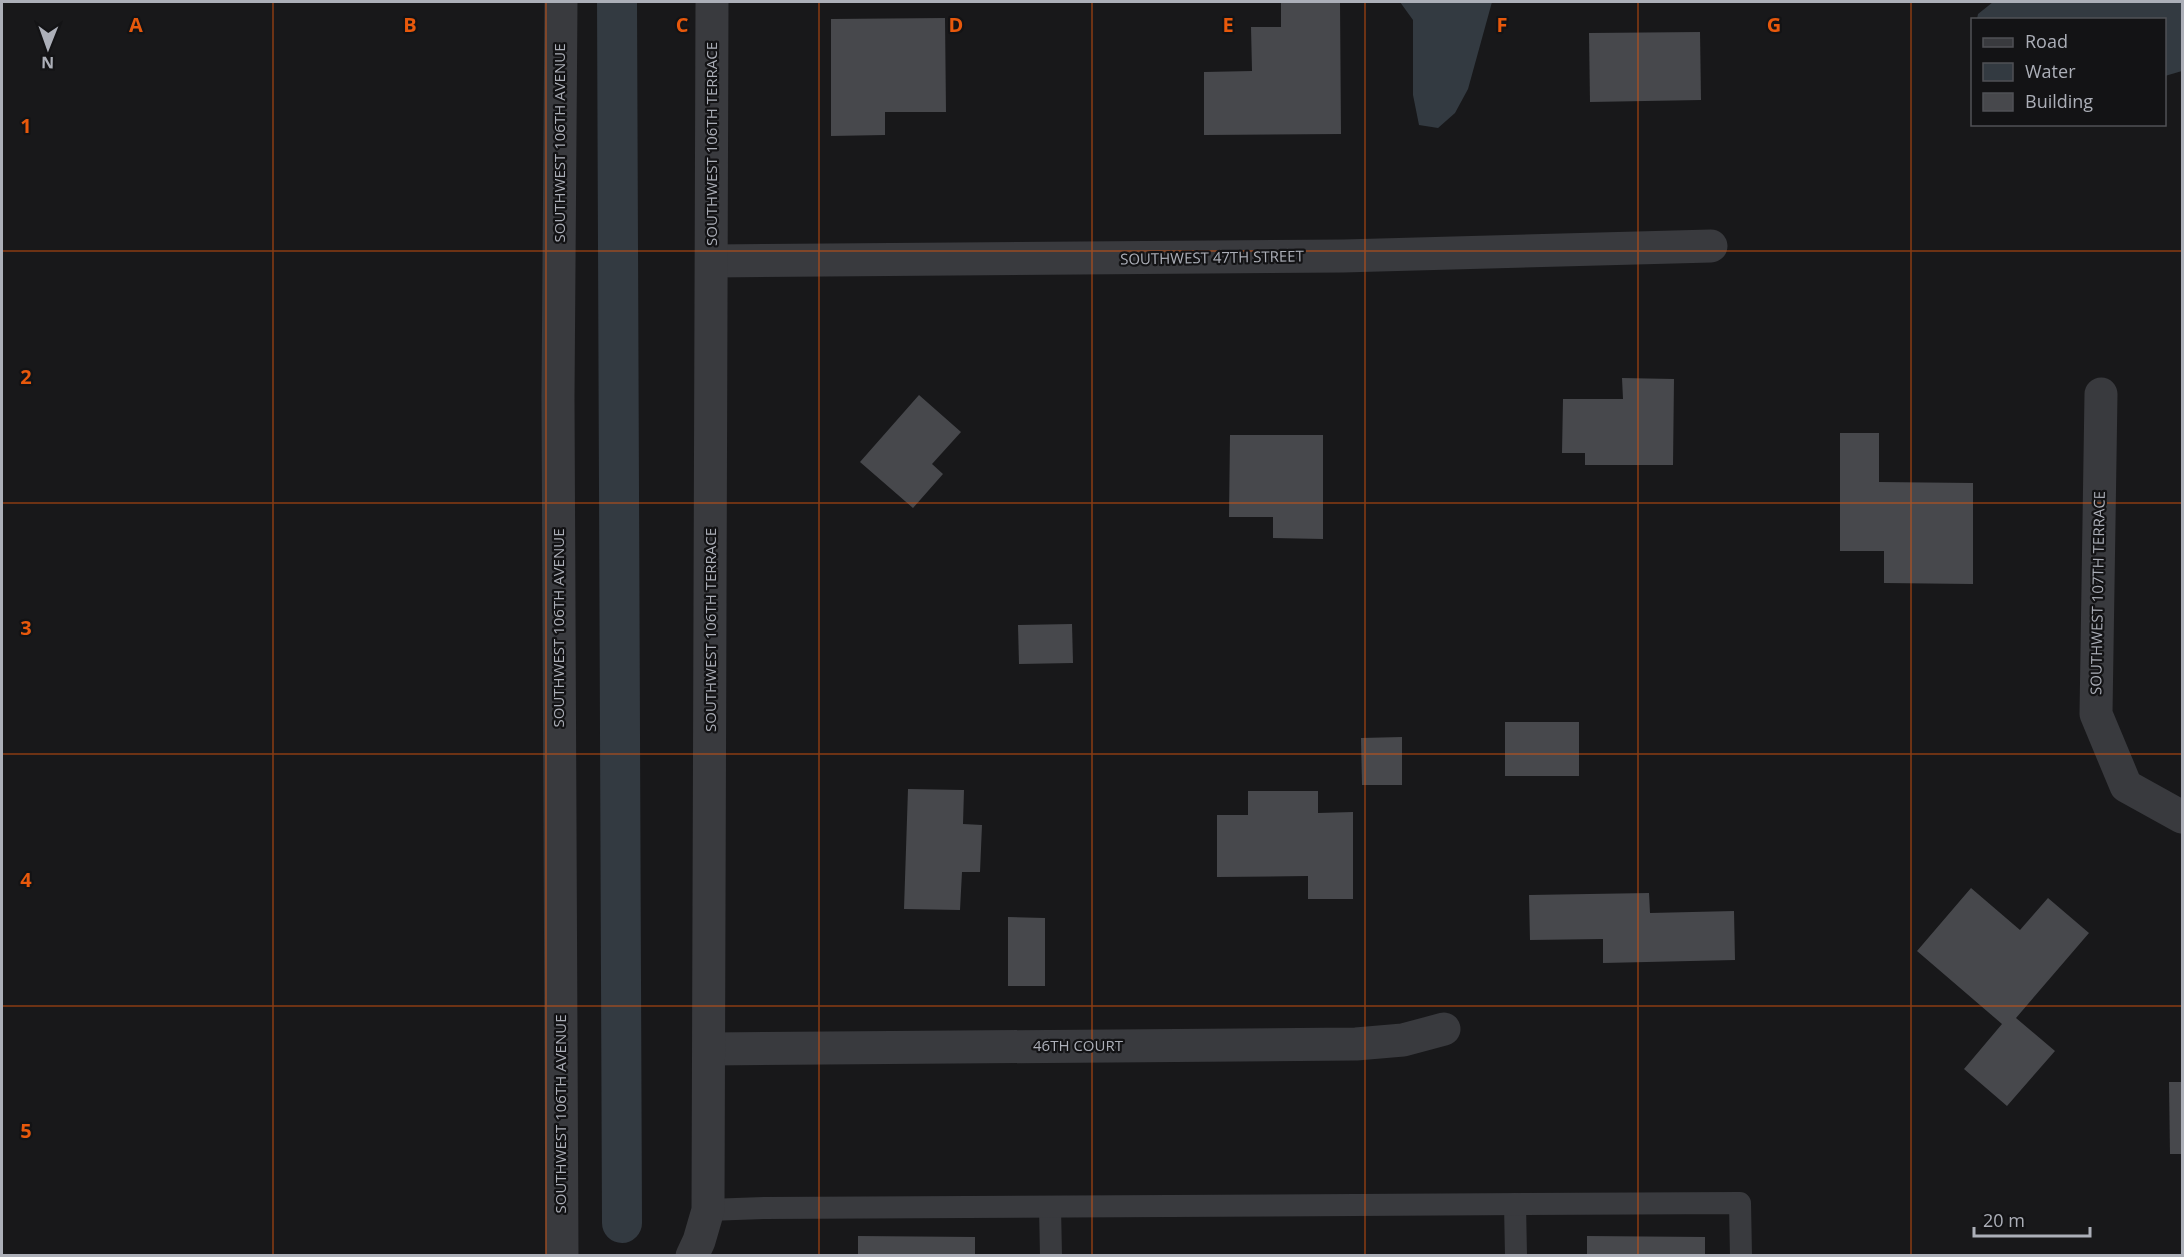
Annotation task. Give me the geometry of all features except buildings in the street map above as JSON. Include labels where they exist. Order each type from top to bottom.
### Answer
[{"type":"street","name":"SOUTHWEST 106TH AVENUE","points":[[561,2],[558,409],[562,1256]]},
{"type":"street","name":"SOUTHWEST 106TH TERRACE","points":[[692,1256],[708,1210],[712,2]]},
{"type":"street","name":"SOUTHWEST 47TH STREET","points":[[712,261],[1343,256],[1711,246]]},
{"type":"street","name":"SOUTHWEST 107TH TERRACE","points":[[2101,394],[2096,714],[2126,786],[2182,817]]},
{"type":"street","name":"46TH COURT","points":[[709,1048],[1356,1044],[1403,1040],[1444,1029]]},
{"type":"lane","points":[[708,1210],[1740,1203],[1741,1256]]},
{"type":"lane","points":[[1515,1204],[1516,1256]]},
{"type":"lane","points":[[1050,1207],[1051,1256]]},
{"type":"water","points":[[1400,2],[1492,2],[1468,89],[1455,113],[1438,128],[1419,125],[1413,95],[1413,20]]},
{"type":"water","points":[[1993,2],[2182,2],[2182,71],[2166,76],[2166,18],[1977,18],[1978,14]]},
{"type":"waterway","points":[[617,2],[622,1223]]}]
